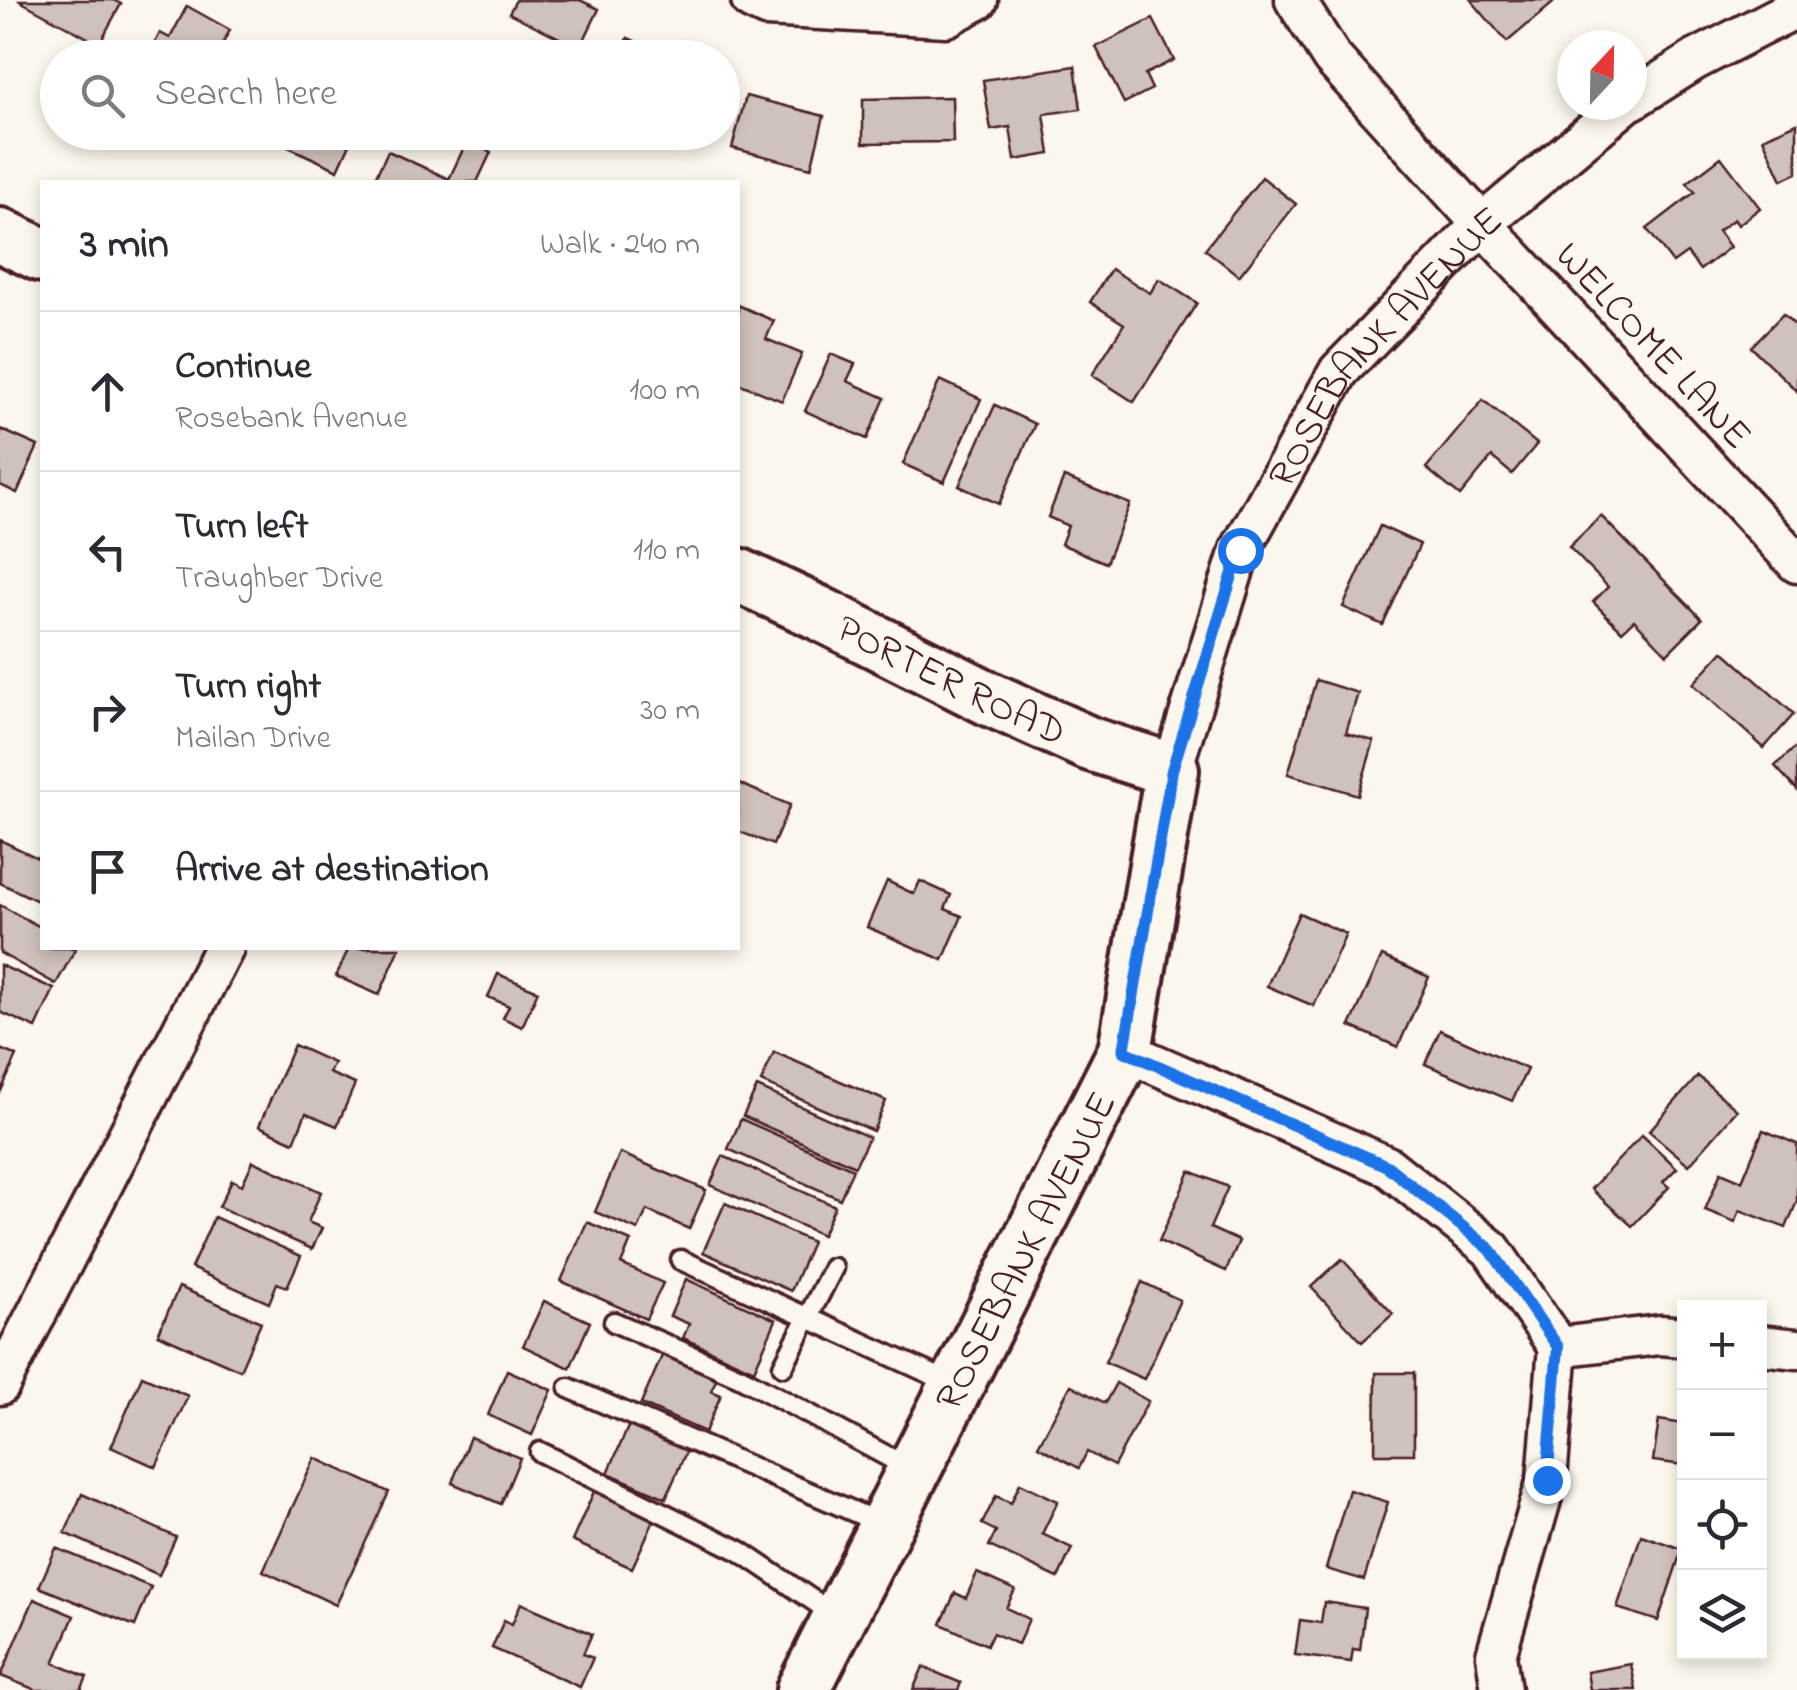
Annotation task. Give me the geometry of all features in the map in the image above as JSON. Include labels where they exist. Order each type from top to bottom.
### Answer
[{"type":"street","points":[[751,0],[766,7],[946,16],[978,0]]},
{"type":"street","name":"WELCOME LANE","points":[[1295,0],[1332,58],[1797,563]]},
{"type":"street","points":[[1647,90],[1695,60],[1797,9]]},
{"type":"street","name":"ROSEBANK AVENUE","points":[[802,1690],[1124,1051],[1172,770],[1240,550],[1339,370],[1482,224],[1606,120]]},
{"type":"street","points":[[0,236],[40,254]]},
{"type":"street","name":"PORTER ROAD","points":[[740,577],[1090,744],[1172,770]]},
{"type":"street","points":[[0,1385],[223,950]]},
{"type":"street","points":[[1124,1051],[1387,1166],[1490,1249],[1558,1347],[1547,1480],[1496,1655],[1501,1690]]},
{"type":"street","points":[[1558,1347],[1677,1336]]},
{"type":"street","points":[[1767,1346],[1797,1349]]},
{"type":"lane","points":[[681,1260],[956,1386]]},
{"type":"lane","points":[[783,1366],[834,1268]]},
{"type":"lane","points":[[614,1322],[740,1377],[913,1470]]},
{"type":"lane","points":[[568,1388],[886,1526]]},
{"type":"lane","points":[[540,1452],[740,1552],[839,1618]]},
{"type":"building","points":[[18,0],[113,0],[121,4],[101,40],[92,40]]},
{"type":"building","points":[[516,0],[580,0],[599,9],[584,40],[564,40],[509,13]]},
{"type":"building","points":[[1471,0],[1551,0],[1553,3],[1507,42]]},
{"type":"building","points":[[187,6],[230,30],[225,40],[156,40],[160,33],[170,38]]},
{"type":"building","points":[[1153,19],[1174,60],[1145,74],[1152,89],[1124,103],[1096,47]]},
{"type":"building","points":[[1075,66],[1081,109],[1044,114],[1050,154],[1015,160],[1010,127],[991,130],[983,80]]},
{"type":"building","points":[[746,96],[824,116],[811,168],[740,150],[740,118]]},
{"type":"building","points":[[952,97],[953,142],[863,143],[863,99]]},
{"type":"building","points":[[1797,123],[1797,173],[1782,180],[1763,138]]},
{"type":"building","points":[[295,150],[347,150],[338,170]]},
{"type":"building","points":[[463,150],[491,152],[478,180],[374,180],[388,151],[449,179]]},
{"type":"building","points":[[1721,157],[1760,208],[1738,225],[1734,219],[1718,231],[1730,247],[1700,270],[1687,253],[1673,263],[1647,229],[1695,192],[1687,183]]},
{"type":"building","points":[[1262,177],[1296,204],[1239,276],[1205,249]]},
{"type":"building","points":[[1111,269],[1150,293],[1159,279],[1197,303],[1134,402],[1092,375],[1124,324],[1090,302]]},
{"type":"building","points":[[740,306],[774,321],[766,339],[802,354],[782,401],[740,384]]},
{"type":"building","points":[[1783,314],[1797,327],[1797,391],[1751,347]]},
{"type":"building","points":[[831,354],[855,364],[847,381],[885,398],[867,439],[805,411]]},
{"type":"building","points":[[940,380],[981,399],[944,482],[903,464]]},
{"type":"building","points":[[1483,400],[1537,444],[1512,474],[1492,457],[1460,496],[1426,468]]},
{"type":"building","points":[[995,405],[1035,424],[999,504],[959,486]]},
{"type":"building","points":[[0,429],[38,446],[17,493],[0,485]]},
{"type":"building","points":[[1064,477],[1130,504],[1106,563],[1061,544],[1068,526],[1048,517]]},
{"type":"building","points":[[1601,516],[1702,619],[1667,654],[1634,620],[1622,631],[1593,602],[1608,587],[1569,547]]},
{"type":"building","points":[[1380,526],[1420,544],[1383,625],[1343,607]]},
{"type":"building","points":[[1723,651],[1794,714],[1764,748],[1693,684]]},
{"type":"building","points":[[1316,680],[1358,693],[1346,733],[1374,741],[1358,795],[1288,774]]},
{"type":"building","points":[[1797,746],[1797,790],[1775,766]]},
{"type":"building","points":[[740,784],[790,805],[773,845],[740,832]]},
{"type":"building","points":[[0,840],[40,859],[40,902],[0,883]]},
{"type":"building","points":[[887,881],[914,894],[920,881],[951,895],[945,909],[962,916],[943,960],[867,927]]},
{"type":"building","points":[[0,905],[40,927],[40,950],[75,950],[56,984],[0,953]]},
{"type":"building","points":[[1299,913],[1346,934],[1314,1006],[1267,986]]},
{"type":"building","points":[[348,950],[399,950],[379,995],[336,976]]},
{"type":"building","points":[[1382,956],[1429,977],[1398,1047],[1350,1026]]},
{"type":"building","points":[[0,965],[54,989],[36,1028],[0,1012]]},
{"type":"building","points":[[498,974],[538,991],[522,1027],[503,1018],[509,1006],[488,997]]},
{"type":"building","points":[[1440,1030],[1527,1069],[1512,1101],[1425,1064]]},
{"type":"building","points":[[294,1045],[334,1063],[329,1073],[355,1084],[337,1126],[306,1113],[294,1142],[259,1126]]},
{"type":"building","points":[[0,1049],[17,1056],[0,1093]]},
{"type":"building","points":[[774,1052],[886,1101],[873,1131],[761,1082]]},
{"type":"building","points":[[1698,1076],[1737,1110],[1689,1165],[1649,1131]]},
{"type":"building","points":[[757,1087],[869,1137],[855,1166],[743,1116]]},
{"type":"building","points":[[741,1119],[853,1169],[840,1199],[728,1149]]},
{"type":"building","points":[[1763,1130],[1797,1144],[1797,1201],[1786,1228],[1740,1210],[1735,1222],[1705,1210],[1721,1172],[1742,1181]]},
{"type":"building","points":[[1642,1135],[1677,1168],[1663,1182],[1669,1187],[1632,1226],[1591,1189]]},
{"type":"building","points":[[620,1153],[706,1190],[689,1229],[647,1210],[638,1230],[595,1212]]},
{"type":"building","points":[[723,1156],[835,1206],[822,1235],[710,1185]]},
{"type":"building","points":[[253,1161],[321,1192],[308,1222],[322,1228],[312,1249],[219,1207],[232,1180],[242,1185]]},
{"type":"building","points":[[1190,1171],[1228,1187],[1210,1228],[1239,1241],[1226,1271],[1159,1241]]},
{"type":"building","points":[[725,1203],[812,1242],[791,1291],[703,1252]]},
{"type":"building","points":[[214,1217],[301,1256],[287,1287],[277,1283],[269,1303],[191,1268]]},
{"type":"building","points":[[587,1222],[631,1241],[621,1264],[663,1283],[646,1319],[561,1281]]},
{"type":"building","points":[[1342,1259],[1393,1314],[1362,1342],[1311,1287]]},
{"type":"building","points":[[686,1279],[776,1320],[754,1370],[683,1338],[689,1324],[670,1316]]},
{"type":"building","points":[[1142,1282],[1180,1300],[1144,1379],[1105,1362]]},
{"type":"building","points":[[179,1287],[261,1322],[240,1370],[158,1334]]},
{"type":"building","points":[[544,1301],[590,1322],[570,1368],[523,1346]]},
{"type":"building","points":[[665,1349],[719,1373],[711,1391],[721,1395],[705,1432],[641,1404]]},
{"type":"building","points":[[507,1370],[552,1390],[532,1435],[488,1415]]},
{"type":"building","points":[[1376,1373],[1414,1373],[1414,1454],[1375,1454]]},
{"type":"building","points":[[142,1376],[188,1396],[156,1467],[111,1447]]},
{"type":"building","points":[[1116,1383],[1148,1401],[1114,1466],[1087,1452],[1079,1468],[1038,1446],[1071,1385],[1105,1403]]},
{"type":"building","points":[[631,1420],[689,1445],[666,1498],[608,1473]]},
{"type":"building","points":[[1659,1420],[1677,1423],[1677,1464],[1653,1461]]},
{"type":"building","points":[[470,1437],[520,1458],[501,1504],[452,1483]]},
{"type":"building","points":[[315,1458],[389,1492],[336,1605],[263,1571]]},
{"type":"building","points":[[1020,1483],[1058,1501],[1042,1534],[1072,1548],[1058,1578],[989,1546],[996,1531],[982,1524],[996,1496],[1011,1503]]},
{"type":"building","points":[[596,1487],[657,1514],[632,1568],[572,1541]]},
{"type":"building","points":[[1349,1490],[1388,1502],[1364,1580],[1326,1569]]},
{"type":"building","points":[[82,1494],[176,1537],[159,1575],[65,1533]]},
{"type":"building","points":[[1641,1535],[1677,1547],[1677,1564],[1658,1621],[1617,1608]]},
{"type":"building","points":[[56,1548],[151,1587],[135,1626],[39,1587]]},
{"type":"building","points":[[977,1573],[1015,1590],[1006,1608],[1029,1619],[1018,1644],[993,1633],[987,1645],[941,1624],[955,1593],[966,1598]]},
{"type":"building","points":[[34,1599],[74,1616],[54,1663],[87,1677],[81,1690],[36,1690],[1,1676]]},
{"type":"building","points":[[1324,1602],[1365,1608],[1360,1650],[1353,1649],[1351,1662],[1295,1655],[1300,1620],[1321,1623]]},
{"type":"building","points":[[521,1603],[592,1634],[583,1654],[593,1658],[580,1687],[492,1648],[504,1620],[512,1624]]},
{"type":"building","points":[[1631,1664],[1636,1690],[1590,1690],[1587,1672]]},
{"type":"building","points":[[923,1667],[961,1683],[958,1690],[913,1690]]},
{"type":"route","points":[[1240,550],[1172,770],[1124,1051],[1387,1166],[1490,1249],[1558,1347],[1547,1480]]}]
